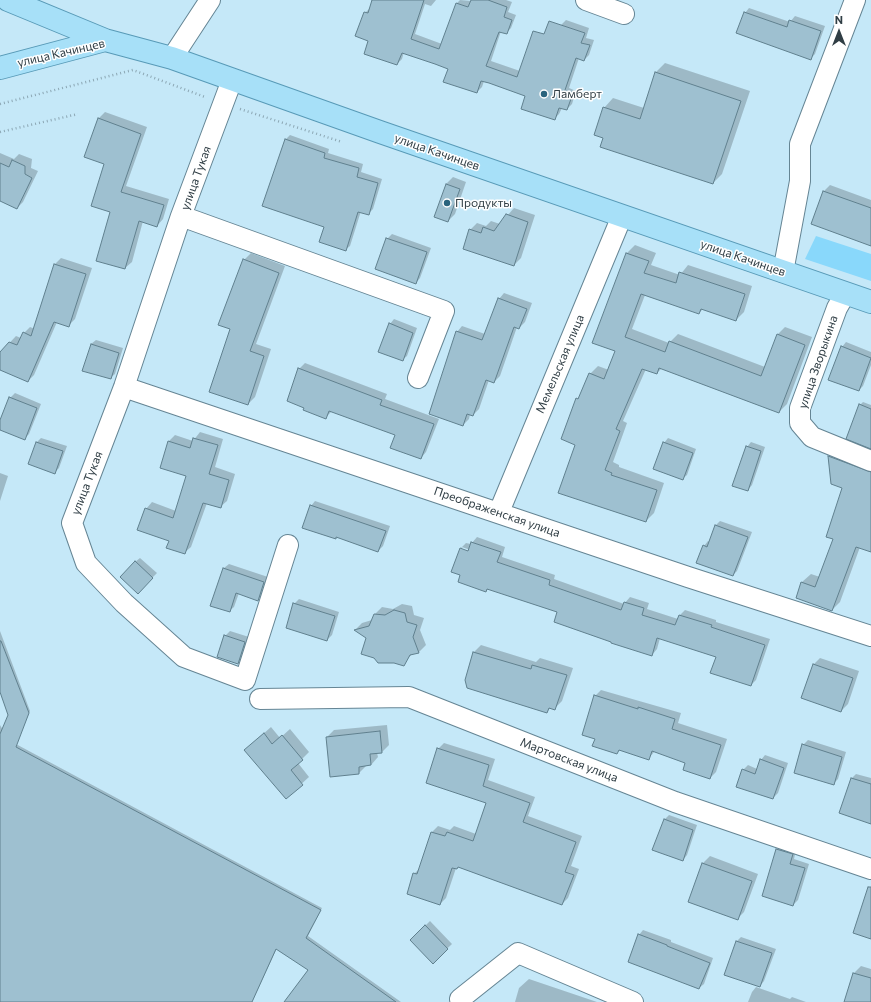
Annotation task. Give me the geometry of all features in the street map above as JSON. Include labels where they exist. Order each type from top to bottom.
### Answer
[{"type":"main road","points":[[8,0],[105,40]]},
{"type":"main road","name":"улица Качинцев","points":[[0,68],[105,40],[172,58],[871,302]]},
{"type":"street","points":[[172,58],[210,0]]},
{"type":"street","points":[[586,0],[624,14]]},
{"type":"street","points":[[783,272],[800,181],[800,144],[856,0]]},
{"type":"street","name":"улица Тукая","points":[[232,80],[182,216],[124,387],[72,523],[86,563],[124,603],[184,657],[245,680],[288,545]]},
{"type":"street","points":[[182,216],[444,311],[418,378]]},
{"type":"street","name":"Мемельская улица","points":[[498,512],[622,216]]},
{"type":"street","name":"улица Зворыкина","points":[[845,294],[837,308],[800,408],[800,422],[812,437],[871,461]]},
{"type":"street","name":"Преображенская улица","points":[[124,387],[688,577],[871,636]]},
{"type":"street","name":"Мартовская улица","points":[[260,699],[409,697],[675,802],[871,869]]},
{"type":"street","points":[[462,1002],[460,999],[518,953],[633,1002]]},
{"type":"path","points":[[0,104],[133,70],[223,104]]},
{"type":"path","points":[[0,132],[78,114]]},
{"type":"shaded area","points":[[816,236],[871,254],[871,281],[805,259]]},
{"type":"building","points":[[372,0],[424,0],[411,39],[439,49],[456,3],[468,7],[471,0],[488,0],[507,7],[504,17],[512,20],[507,34],[499,32],[486,66],[517,77],[533,31],[544,34],[549,21],[585,33],[581,43],[590,45],[584,61],[576,58],[564,93],[572,96],[567,110],[559,108],[555,120],[521,109],[525,96],[489,83],[481,81],[477,93],[443,82],[448,69],[435,64],[402,53],[397,65],[364,54],[368,41],[355,36],[364,12],[368,13]]},
{"type":"building","points":[[744,12],[787,27],[789,20],[821,31],[811,60],[736,33]]},
{"type":"building","points":[[655,72],[741,101],[713,184],[600,147],[603,138],[594,135],[603,107],[640,119]]},
{"type":"building","points":[[98,118],[141,134],[121,192],[164,205],[157,227],[139,221],[125,269],[96,261],[110,212],[91,206],[104,164],[84,157]]},
{"type":"building","points":[[285,139],[325,153],[324,158],[359,168],[357,177],[378,183],[369,215],[358,212],[346,251],[319,242],[324,227],[262,206]]},
{"type":"building","points":[[12,160],[25,166],[25,174],[32,178],[17,209],[0,201],[0,163],[9,167]]},
{"type":"building","name":"Продукты","points":[[446,184],[460,189],[448,222],[434,217]]},
{"type":"building","points":[[823,191],[871,208],[871,246],[811,224]]},
{"type":"building","points":[[506,214],[528,222],[514,266],[463,249],[469,229],[481,233],[483,227],[494,231]]},
{"type":"building","points":[[386,238],[427,252],[416,284],[375,269]]},
{"type":"building","points":[[626,253],[649,261],[644,273],[676,283],[679,272],[745,294],[736,321],[701,309],[699,314],[641,294],[625,337],[665,352],[669,341],[761,376],[777,334],[805,345],[779,413],[659,368],[657,374],[642,369],[616,429],[620,431],[605,470],[612,473],[611,475],[657,490],[646,522],[558,493],[575,445],[561,439],[576,398],[578,399],[589,373],[604,379],[615,351],[592,343]]},
{"type":"building","points":[[243,259],[279,273],[250,351],[264,356],[248,405],[209,392],[230,329],[218,325]]},
{"type":"building","points":[[54,264],[86,274],[69,327],[54,322],[28,382],[0,370],[0,352],[9,342],[17,345],[23,332],[31,336]]},
{"type":"building","points":[[498,298],[527,309],[519,329],[514,327],[494,383],[486,380],[473,416],[467,414],[463,426],[429,414],[456,331],[482,340]]},
{"type":"building","points":[[389,323],[413,333],[403,361],[378,352]]},
{"type":"building","points":[[91,344],[119,353],[111,379],[82,371]]},
{"type":"building","points":[[841,346],[871,358],[859,391],[828,380]]},
{"type":"building","points":[[298,368],[382,400],[380,405],[434,424],[421,459],[390,448],[395,435],[329,411],[326,419],[303,410],[304,408],[287,401]]},
{"type":"building","points":[[9,397],[37,408],[25,440],[0,430],[0,420]]},
{"type":"building","points":[[859,404],[871,409],[871,449],[846,439]]},
{"type":"building","points":[[193,438],[218,445],[209,474],[229,480],[221,508],[203,503],[185,554],[166,548],[169,541],[137,530],[145,508],[173,518],[186,476],[160,468],[168,441],[190,448]]},
{"type":"building","points":[[36,442],[63,451],[55,474],[28,464]]},
{"type":"building","points":[[663,442],[693,453],[683,480],[653,469]]},
{"type":"building","points":[[746,446],[761,451],[748,491],[732,486]]},
{"type":"building","points":[[828,456],[871,472],[871,552],[856,547],[832,611],[796,598],[801,582],[815,587],[833,539],[826,537],[842,488],[831,484]]},
{"type":"building","points":[[310,505],[386,531],[378,552],[336,537],[336,539],[302,528]]},
{"type":"building","points":[[715,525],[748,537],[733,576],[696,563],[703,545],[707,547]]},
{"type":"building","points":[[471,542],[501,552],[497,562],[550,580],[549,585],[621,610],[624,602],[644,608],[642,615],[675,625],[679,615],[712,625],[711,627],[765,645],[751,686],[710,673],[716,657],[657,638],[652,656],[554,622],[557,612],[487,589],[486,592],[458,582],[460,575],[451,572],[460,548],[468,551]]},
{"type":"building","points":[[135,561],[153,578],[138,594],[120,577]]},
{"type":"building","points":[[223,568],[264,582],[258,601],[236,593],[230,612],[210,606]]},
{"type":"building","points":[[293,603],[335,616],[327,641],[286,628]]},
{"type":"building","points":[[394,610],[405,613],[407,622],[417,625],[413,637],[419,653],[410,655],[404,666],[394,663],[378,663],[374,658],[361,654],[366,638],[354,630],[369,626],[374,614],[385,615]]},
{"type":"building","points":[[224,635],[245,642],[238,664],[217,657]]},
{"type":"building","points":[[0,641],[29,713],[16,747],[321,910],[306,938],[396,1002],[284,1002],[308,970],[276,949],[252,1002],[0,1002],[0,734],[8,715],[0,692]]},
{"type":"building","points":[[473,652],[531,669],[532,665],[567,675],[555,710],[549,708],[547,713],[467,688],[465,680]]},
{"type":"building","points":[[813,664],[853,678],[841,712],[801,698]]},
{"type":"building","points":[[594,695],[675,719],[672,729],[721,745],[710,779],[683,770],[685,763],[652,751],[649,760],[619,750],[617,754],[592,746],[595,739],[582,735]]},
{"type":"building","points":[[380,731],[382,753],[370,754],[371,765],[359,767],[359,774],[330,777],[326,737]]},
{"type":"building","points":[[264,733],[272,744],[282,735],[303,760],[291,770],[303,785],[286,799],[244,750]]},
{"type":"building","points":[[802,744],[842,757],[834,785],[794,773]]},
{"type":"building","points":[[437,748],[489,765],[483,786],[530,803],[523,822],[576,842],[565,872],[574,875],[562,905],[458,867],[457,869],[452,868],[440,905],[407,894],[413,873],[417,874],[431,832],[445,836],[447,832],[473,841],[486,803],[426,783]]},
{"type":"building","points":[[760,759],[784,768],[773,799],[736,787],[742,769],[755,774]]},
{"type":"building","points":[[851,778],[871,784],[871,824],[839,813]]},
{"type":"building","points":[[664,819],[693,830],[683,861],[652,850]]},
{"type":"building","points":[[776,849],[793,854],[790,864],[805,868],[793,906],[762,896]]},
{"type":"building","points":[[702,863],[752,881],[738,920],[688,902]]},
{"type":"building","points":[[868,887],[871,887],[871,939],[853,933]]},
{"type":"building","points":[[425,925],[448,949],[433,964],[410,940]]},
{"type":"building","points":[[638,934],[710,963],[699,989],[628,962]]},
{"type":"building","points":[[736,941],[772,953],[760,987],[724,975]]},
{"type":"building","points":[[853,973],[871,978],[871,1002],[844,1002]]},
{"type":"place","name":"Ламберт","points":[[544,94]]},
{"type":"place","name":"Продукты","points":[[447,203]]}]
